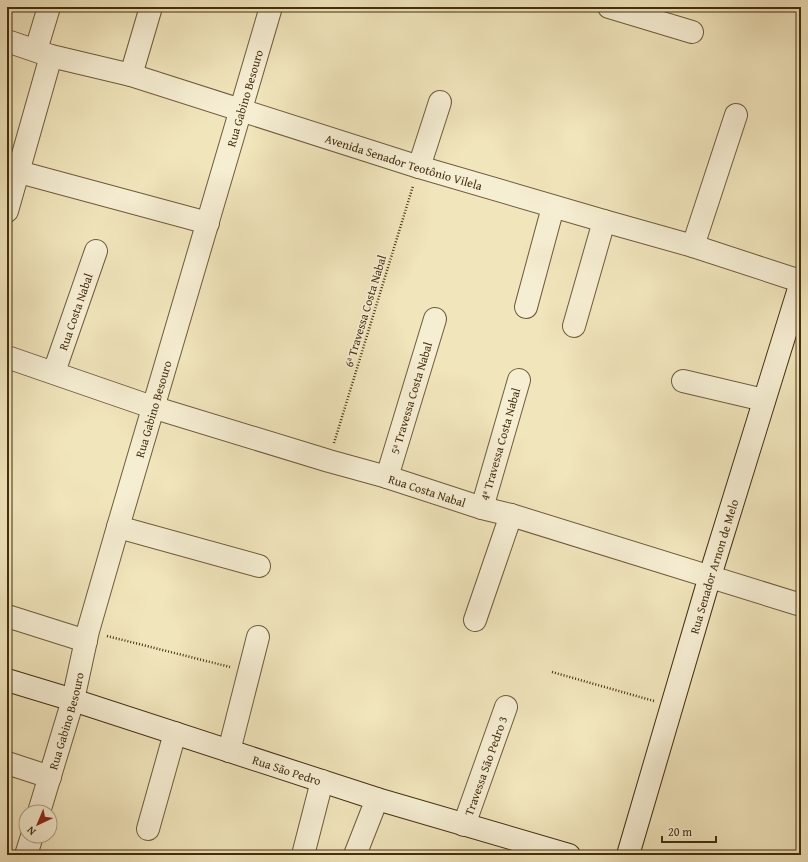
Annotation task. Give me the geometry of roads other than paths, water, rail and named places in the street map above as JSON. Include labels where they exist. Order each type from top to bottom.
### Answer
[{"type":"street","points":[[7,211],[19,172],[43,53],[49,7]]},
{"type":"street","points":[[131,75],[151,7]]},
{"type":"street","name":"Rua Gabino Besouro","points":[[42,804],[73,700],[87,636],[152,407],[272,7]]},
{"type":"street","points":[[608,7],[692,32]]},
{"type":"street","name":"Avenida Senador Teotônio Vilela","points":[[7,41],[43,53],[131,75],[419,167],[693,246],[801,281]]},
{"type":"street","points":[[419,167],[440,102]]},
{"type":"street","points":[[693,246],[736,115]]},
{"type":"street","points":[[19,172],[208,224]]},
{"type":"street","points":[[526,307],[553,206]]},
{"type":"street","points":[[574,326],[604,221]]},
{"type":"street","name":"Rua Costa Nabal","points":[[54,372],[96,251]]},
{"type":"street","name":"Rua Senador Arnon de Melo","points":[[628,855],[710,576],[801,281]]},
{"type":"street","name":"5ª Travessa Costa Nabal","points":[[388,477],[435,319]]},
{"type":"street","name":"Rua Costa Nabal","points":[[7,357],[152,407],[329,461],[388,477],[482,508],[511,515],[801,605]]},
{"type":"street","name":"4ª Travessa Costa Nabal","points":[[482,508],[519,380]]},
{"type":"street","points":[[683,381],[764,400]]},
{"type":"street","points":[[475,620],[511,515]]},
{"type":"street","points":[[118,527],[259,566]]},
{"type":"street","points":[[7,616],[87,636]]},
{"type":"street","points":[[229,750],[258,637]]},
{"type":"street","name":"Rua São Pedro","points":[[7,680],[229,750],[377,799],[569,855]]},
{"type":"street","name":"Travessa São Pedro 3","points":[[464,825],[506,706]]},
{"type":"street","points":[[148,829],[175,733]]},
{"type":"street","points":[[7,763],[50,777]]},
{"type":"street","points":[[303,855],[322,781]]},
{"type":"street","points":[[354,855],[377,799]]},
{"type":"street","points":[[26,855],[29,844]]}]
